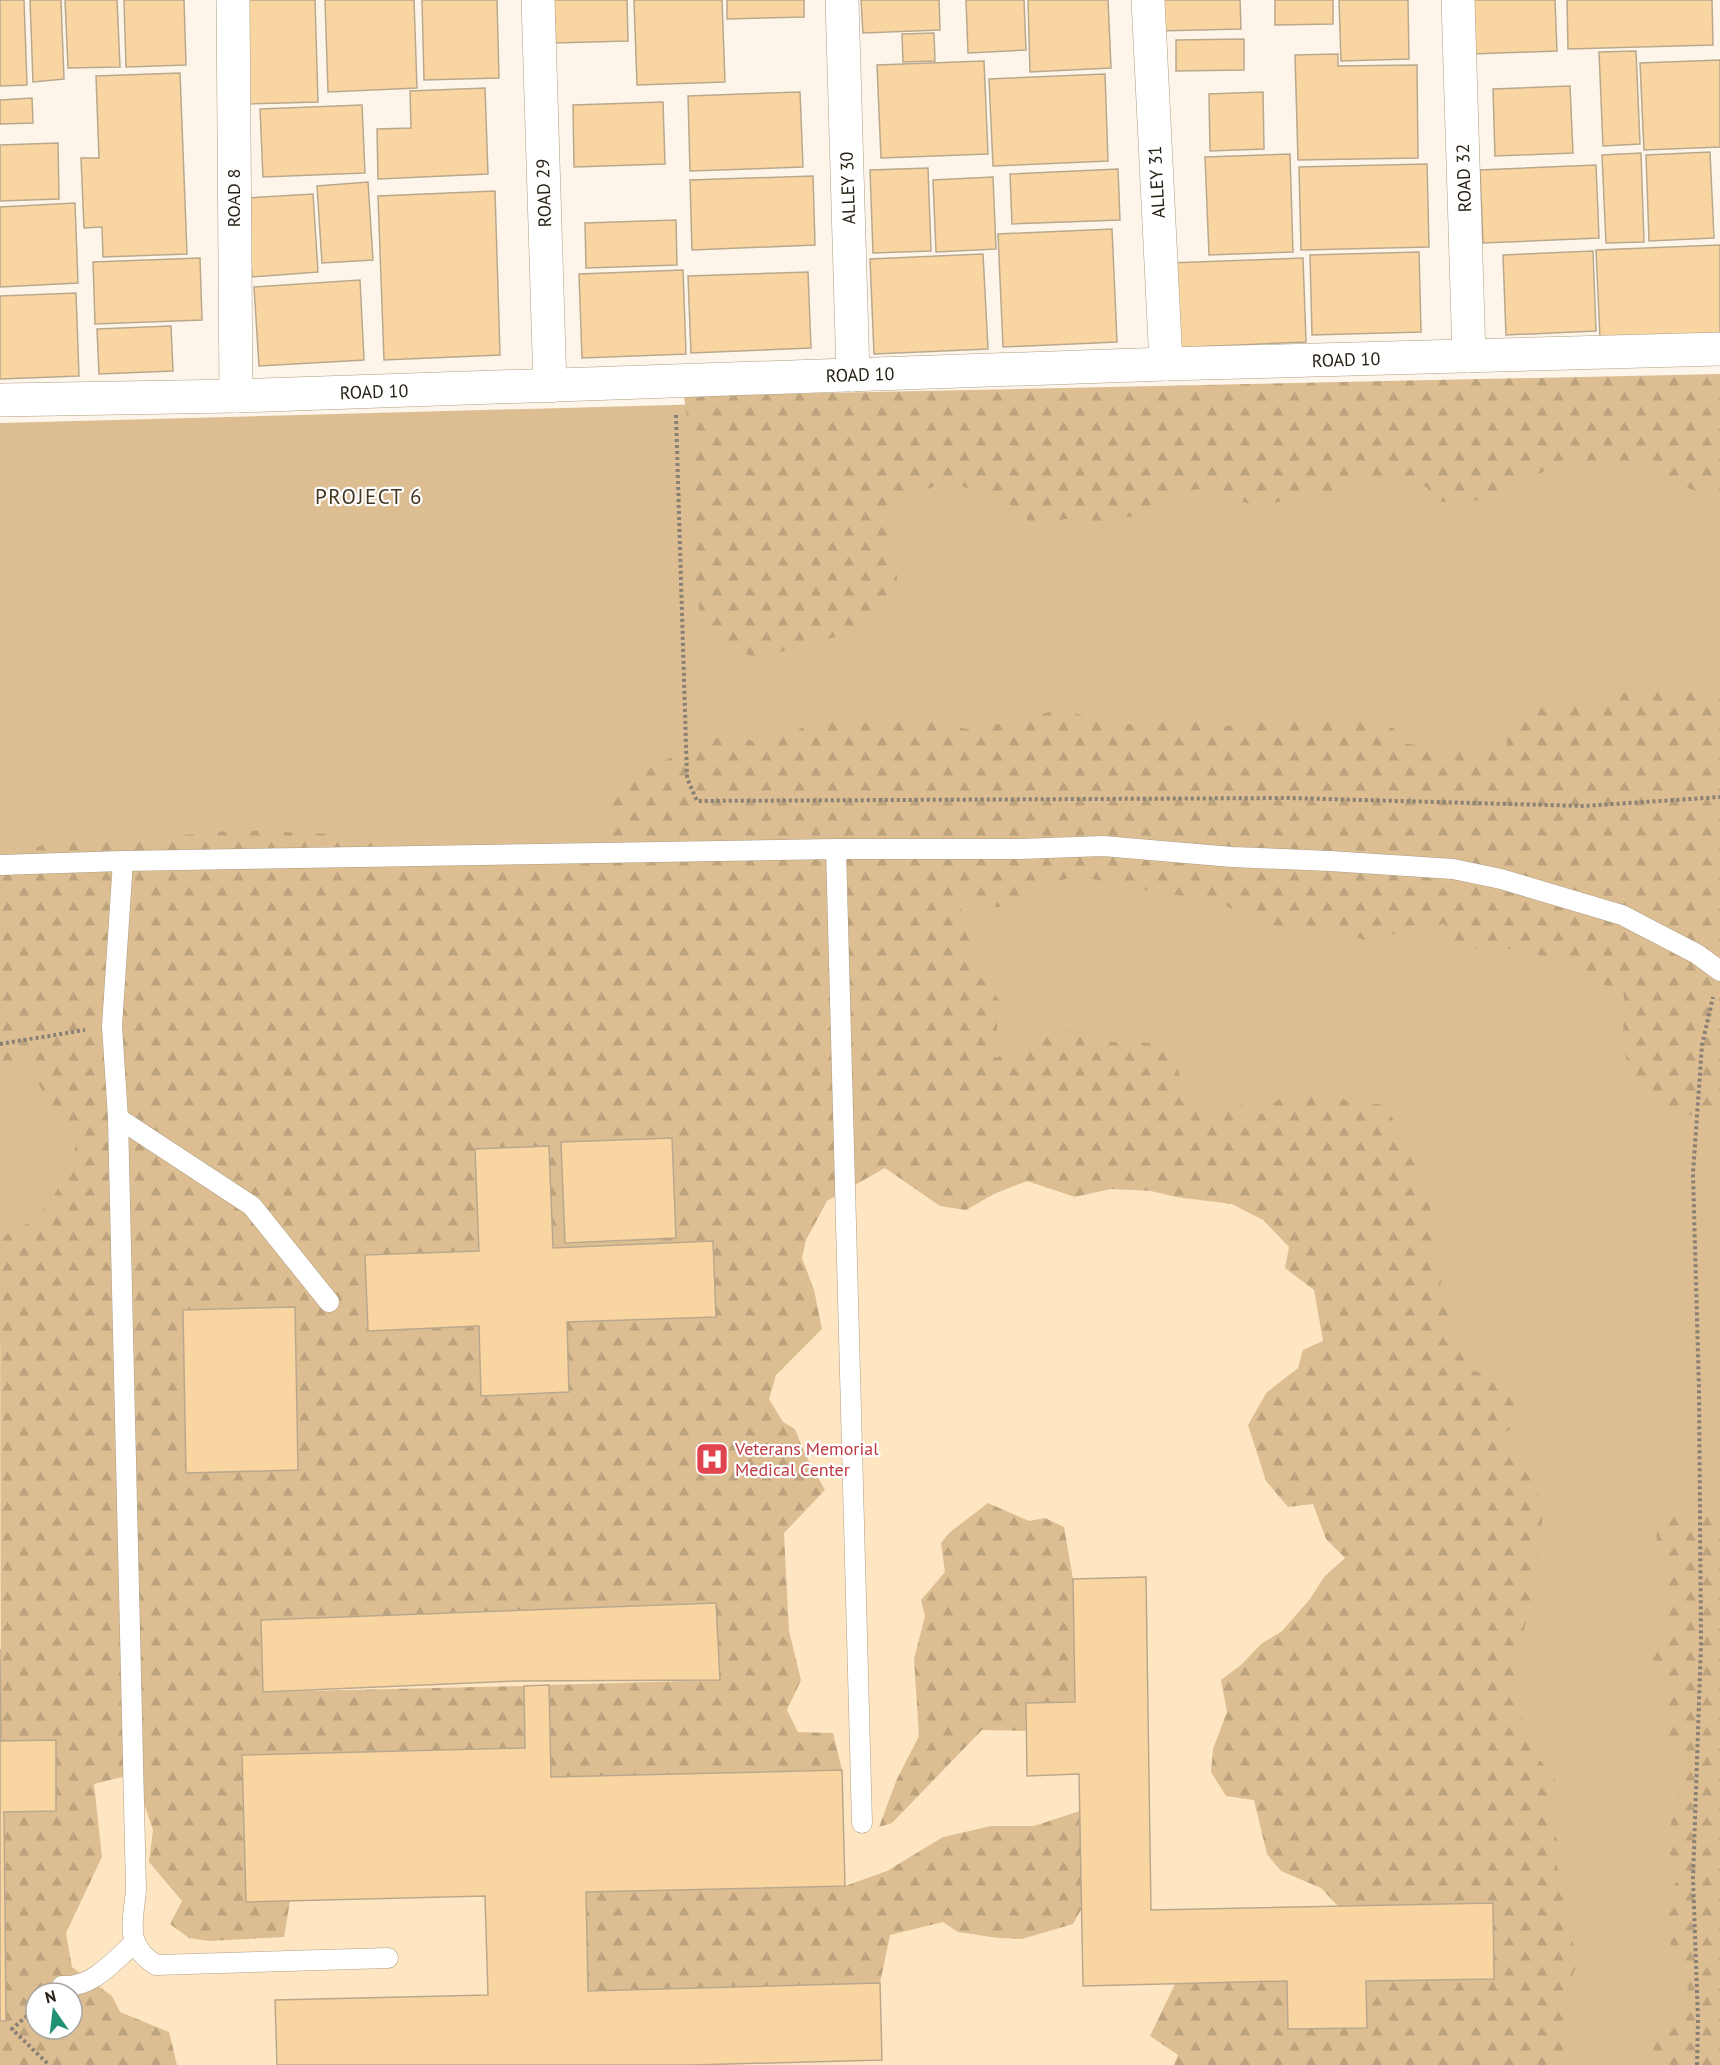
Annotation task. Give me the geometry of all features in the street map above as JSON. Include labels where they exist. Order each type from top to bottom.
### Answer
[{"type":"street","name":"ROAD 8","points":[[233,0],[236,396]]},
{"type":"street","name":"ROAD 29","points":[[538,0],[550,386]]},
{"type":"street","name":"ALLEY 30","points":[[842,0],[854,375]]},
{"type":"street","name":"ALLEY 31","points":[[1148,0],[1166,364]]},
{"type":"street","name":"ROAD 32","points":[[1458,0],[1469,356]]},
{"type":"street","name":"ROAD 10","points":[[0,400],[236,396],[1166,364],[1720,349]]},
{"type":"lane","points":[[0,865],[123,861],[1103,846],[1232,857],[1453,869],[1501,879],[1622,915],[1697,954],[1719,971]]},
{"type":"lane","points":[[836,849],[862,1823]]},
{"type":"lane","points":[[123,861],[112,1026],[118,1118],[136,1890],[134,1943],[143,1957],[156,1965],[388,1958]]},
{"type":"lane","points":[[118,1118],[252,1206],[329,1302]]},
{"type":"lane","points":[[84,1982],[99,1974],[134,1943]]},
{"type":"path","points":[[674,381],[687,778],[697,801],[1288,798],[1584,806],[1720,797]]},
{"type":"path","points":[[1697,2065],[1698,2020],[1693,1879],[1701,1632],[1694,1173],[1702,1045],[1719,971]]},
{"type":"path","points":[[0,1044],[112,1026]]},
{"type":"path","points":[[24,2018],[12,2029],[24,2041]]},
{"type":"path","points":[[24,2041],[49,2065]]},
{"type":"shaded area","name":"Veterans Memorial Medical Center","points":[[113,885],[1162,1164],[1332,1258],[1434,1494],[1498,2065],[0,2065],[0,1341]]},
{"type":"green space","points":[[1720,374],[1720,502],[1643,468],[1601,462],[1559,466],[1524,479],[1487,500],[1442,502],[1426,487],[1366,478],[1343,490],[1257,506],[1198,489],[1169,496],[1138,515],[1100,523],[1066,519],[1030,523],[1016,507],[949,481],[891,503],[889,535],[897,568],[897,596],[864,629],[755,659],[702,628],[697,595],[692,524],[693,464],[684,396]]},
{"type":"green space","points":[[1720,377],[1720,2065],[1498,2065],[1434,1494],[1415,1424],[1252,1186],[885,1168],[123,1303],[0,1341],[0,423]]},
{"type":"green space","points":[[1720,688],[1720,1115],[1673,1115],[1639,1096],[1623,1047],[1624,995],[1558,961],[1518,949],[1458,948],[1444,924],[1402,931],[1372,942],[1322,928],[1288,930],[1250,917],[1217,902],[1115,885],[1079,875],[1046,885],[1024,907],[986,907],[958,898],[967,931],[974,946],[974,969],[999,1000],[995,1058],[1034,1044],[1048,1033],[1085,1027],[1112,1042],[1156,1043],[1170,1051],[1190,1099],[1214,1110],[1233,1101],[1261,1114],[1283,1096],[1311,1091],[1349,1101],[1386,1105],[1419,1174],[1431,1211],[1442,1279],[1436,1298],[1457,1319],[1453,1343],[1473,1370],[1502,1383],[1519,1400],[1517,1423],[1500,1438],[1530,1462],[1543,1514],[1536,1572],[1535,1606],[1525,1625],[1517,1672],[1524,1740],[1557,1782],[1547,1815],[1559,1844],[1557,1866],[1577,1964],[1563,2001],[1570,2065],[1174,2065],[1178,2055],[1150,2036],[1175,1984],[1287,1981],[1288,2029],[1367,2028],[1366,1981],[1494,1978],[1493,1903],[1338,1906],[1321,1888],[1281,1871],[1267,1854],[1254,1800],[1226,1796],[1211,1772],[1213,1749],[1227,1712],[1221,1680],[1242,1664],[1261,1644],[1282,1631],[1310,1599],[1324,1577],[1345,1558],[1326,1539],[1313,1504],[1288,1507],[1266,1481],[1248,1425],[1267,1392],[1298,1368],[1303,1350],[1323,1341],[1314,1290],[1285,1268],[1289,1247],[1263,1220],[1232,1204],[1176,1197],[1151,1191],[1111,1189],[1075,1197],[1027,1181],[994,1194],[966,1210],[940,1206],[885,1168],[827,1201],[806,1240],[802,1258],[814,1290],[822,1329],[776,1375],[769,1399],[783,1422],[795,1429],[804,1452],[825,1490],[784,1533],[789,1631],[801,1680],[787,1710],[798,1732],[833,1733],[842,1770],[551,1777],[549,1685],[720,1680],[716,1603],[261,1620],[263,1692],[524,1686],[525,1748],[242,1756],[246,1902],[290,1901],[284,1937],[209,1941],[189,1938],[170,1924],[182,1901],[149,1862],[153,1830],[142,1797],[122,1777],[94,1784],[102,1857],[66,1933],[72,1967],[112,1996],[120,2012],[169,2032],[177,2065],[0,2065],[0,2021],[6,2021],[4,1812],[56,1811],[56,1740],[1,1741],[0,1237],[31,1221],[50,1202],[76,1146],[55,1109],[23,1062],[0,1063],[0,856],[10,858],[73,833],[122,841],[237,830],[332,834],[389,848],[430,867],[562,866],[610,821],[614,783],[713,739],[736,732],[759,745],[797,731],[809,723],[876,723],[923,719],[972,730],[1063,709],[1096,720],[1144,726],[1204,713],[1220,727],[1280,717],[1323,717],[1394,728],[1398,742],[1444,750],[1507,748],[1506,725],[1546,703],[1604,704],[1628,690]]},
{"type":"green space","points":[[988,1503],[1029,1521],[1045,1518],[1064,1527],[1073,1579],[1075,1702],[1026,1703],[1026,1731],[982,1730],[892,1823],[879,1827],[897,1779],[919,1736],[914,1659],[925,1616],[921,1600],[945,1572],[941,1543],[949,1533]]},
{"type":"green space","points":[[1676,1512],[1720,1518],[1720,1846],[1718,1851],[1720,1860],[1720,2065],[1649,2065],[1663,2014],[1682,2008],[1688,1990],[1681,1961],[1664,1930],[1660,1902],[1680,1878],[1667,1846],[1681,1784],[1679,1760],[1670,1753],[1663,1715],[1664,1689],[1648,1672],[1673,1599],[1656,1552],[1657,1526]]},
{"type":"green space","points":[[1080,1811],[1082,1908],[1073,1924],[1022,1939],[958,1932],[943,1922],[890,1935],[880,1983],[588,1991],[586,1892],[845,1886],[887,1871],[943,1837],[991,1826],[1034,1826]]},
{"type":"building","points":[[0,0],[24,0],[27,85],[0,86]]},
{"type":"building","points":[[30,0],[61,0],[64,79],[33,82]]},
{"type":"building","points":[[65,0],[117,0],[120,67],[68,68]]},
{"type":"building","points":[[124,0],[184,0],[186,65],[126,67]]},
{"type":"building","points":[[244,0],[315,0],[318,102],[248,104]]},
{"type":"building","points":[[325,0],[414,0],[417,88],[328,92]]},
{"type":"building","points":[[422,0],[497,0],[499,78],[424,80]]},
{"type":"building","points":[[552,0],[627,0],[628,41],[554,43]]},
{"type":"building","points":[[634,0],[722,0],[725,82],[637,85]]},
{"type":"building","points":[[727,0],[804,0],[804,17],[727,19]]},
{"type":"building","points":[[861,0],[939,0],[940,30],[863,33]]},
{"type":"building","points":[[966,0],[1024,0],[1026,50],[968,53]]},
{"type":"building","points":[[1028,0],[1108,0],[1111,68],[1030,72]]},
{"type":"building","points":[[1156,0],[1240,0],[1241,29],[1157,31]]},
{"type":"building","points":[[1275,0],[1333,0],[1333,24],[1275,25]]},
{"type":"building","points":[[1339,0],[1408,0],[1409,59],[1341,61]]},
{"type":"building","points":[[1471,0],[1555,0],[1557,51],[1473,54]]},
{"type":"building","points":[[1567,0],[1712,0],[1713,45],[1568,49]]},
{"type":"building","points":[[934,33],[935,61],[903,62],[902,34]]},
{"type":"building","points":[[1244,39],[1244,70],[1176,71],[1176,40]]},
{"type":"building","points":[[1636,51],[1640,144],[1603,146],[1599,52]]},
{"type":"building","points":[[1338,54],[1338,66],[1417,65],[1418,158],[1298,160],[1295,55]]},
{"type":"building","points":[[1720,60],[1720,147],[1644,150],[1640,63]]},
{"type":"building","points":[[984,61],[988,154],[881,158],[877,65]]},
{"type":"building","points":[[180,73],[187,254],[103,257],[102,227],[84,228],[81,158],[99,158],[96,76]]},
{"type":"building","points":[[1105,74],[1108,161],[993,166],[989,79]]},
{"type":"building","points":[[1570,86],[1573,153],[1495,156],[1493,89]]},
{"type":"building","points":[[485,88],[488,174],[378,179],[377,129],[411,128],[410,91]]},
{"type":"building","points":[[800,92],[803,167],[690,171],[688,96]]},
{"type":"building","points":[[1263,92],[1264,149],[1210,151],[1209,94]]},
{"type":"building","points":[[32,98],[33,123],[0,124],[0,100]]},
{"type":"building","points":[[663,102],[665,164],[574,167],[573,105]]},
{"type":"building","points":[[362,105],[365,173],[263,177],[260,109]]},
{"type":"building","points":[[58,143],[59,199],[0,201],[0,145]]},
{"type":"building","points":[[1710,152],[1714,238],[1649,241],[1646,155]]},
{"type":"building","points":[[1641,153],[1644,242],[1606,243],[1602,155]]},
{"type":"building","points":[[1290,154],[1293,252],[1209,255],[1205,157]]},
{"type":"building","points":[[1427,164],[1429,247],[1301,250],[1299,167]]},
{"type":"building","points":[[1596,165],[1599,238],[1483,243],[1480,170]]},
{"type":"building","points":[[928,168],[931,251],[873,253],[870,170]]},
{"type":"building","points":[[1118,169],[1120,220],[1012,224],[1010,174]]},
{"type":"building","points":[[813,176],[815,245],[692,250],[690,180]]},
{"type":"building","points":[[993,177],[996,249],[936,252],[933,180]]},
{"type":"building","points":[[368,182],[373,260],[322,263],[317,186]]},
{"type":"building","points":[[495,191],[500,355],[384,360],[378,196]]},
{"type":"building","points":[[313,194],[318,272],[252,277],[247,198]]},
{"type":"building","points":[[75,203],[78,283],[0,287],[0,207]]},
{"type":"building","points":[[676,220],[677,265],[586,268],[585,223]]},
{"type":"building","points":[[1112,229],[1117,342],[1003,347],[998,234]]},
{"type":"building","points":[[1720,245],[1720,333],[1600,338],[1596,250]]},
{"type":"building","points":[[1593,251],[1596,331],[1506,335],[1503,255]]},
{"type":"building","points":[[1419,252],[1421,332],[1312,335],[1310,255]]},
{"type":"building","points":[[983,254],[988,349],[874,354],[870,259]]},
{"type":"building","points":[[200,258],[202,320],[95,324],[93,262]]},
{"type":"building","points":[[1303,258],[1306,342],[1172,348],[1169,263]]},
{"type":"building","points":[[683,270],[686,354],[582,358],[579,274]]},
{"type":"building","points":[[808,272],[811,348],[691,353],[688,276]]},
{"type":"building","points":[[360,280],[364,360],[259,366],[254,287]]},
{"type":"building","points":[[76,293],[79,376],[0,379],[0,296]]},
{"type":"building","points":[[171,326],[173,371],[99,374],[97,329]]},
{"type":"building","points":[[672,1138],[676,1238],[565,1243],[561,1142]]},
{"type":"building","points":[[549,1146],[553,1248],[713,1241],[716,1317],[567,1322],[569,1392],[481,1396],[479,1326],[368,1331],[365,1255],[479,1251],[475,1149]]},
{"type":"building","points":[[295,1307],[298,1470],[186,1473],[183,1310]]},
{"type":"building","points":[[1146,1577],[1151,1910],[1493,1903],[1494,1979],[1366,1981],[1367,2028],[1288,2029],[1287,1981],[1083,1986],[1079,1774],[1027,1776],[1026,1703],[1075,1702],[1073,1579]]},
{"type":"building","points":[[716,1603],[720,1680],[518,1681],[263,1692],[261,1620]]},
{"type":"building","points":[[0,1649],[1,1741],[56,1740],[56,1811],[4,1812],[6,2021],[0,2021]]},
{"type":"building","points":[[549,1685],[551,1777],[842,1770],[845,1886],[586,1892],[588,1991],[880,1983],[882,2060],[692,2065],[277,2065],[275,2000],[488,1995],[485,1896],[246,1902],[242,1755],[525,1748],[524,1686]]},
{"type":"place","name":"Veterans Memorial Medical Center","points":[[712,1459]]},
{"type":"district","name":"PROJECT 6","points":[[369,497]]}]
